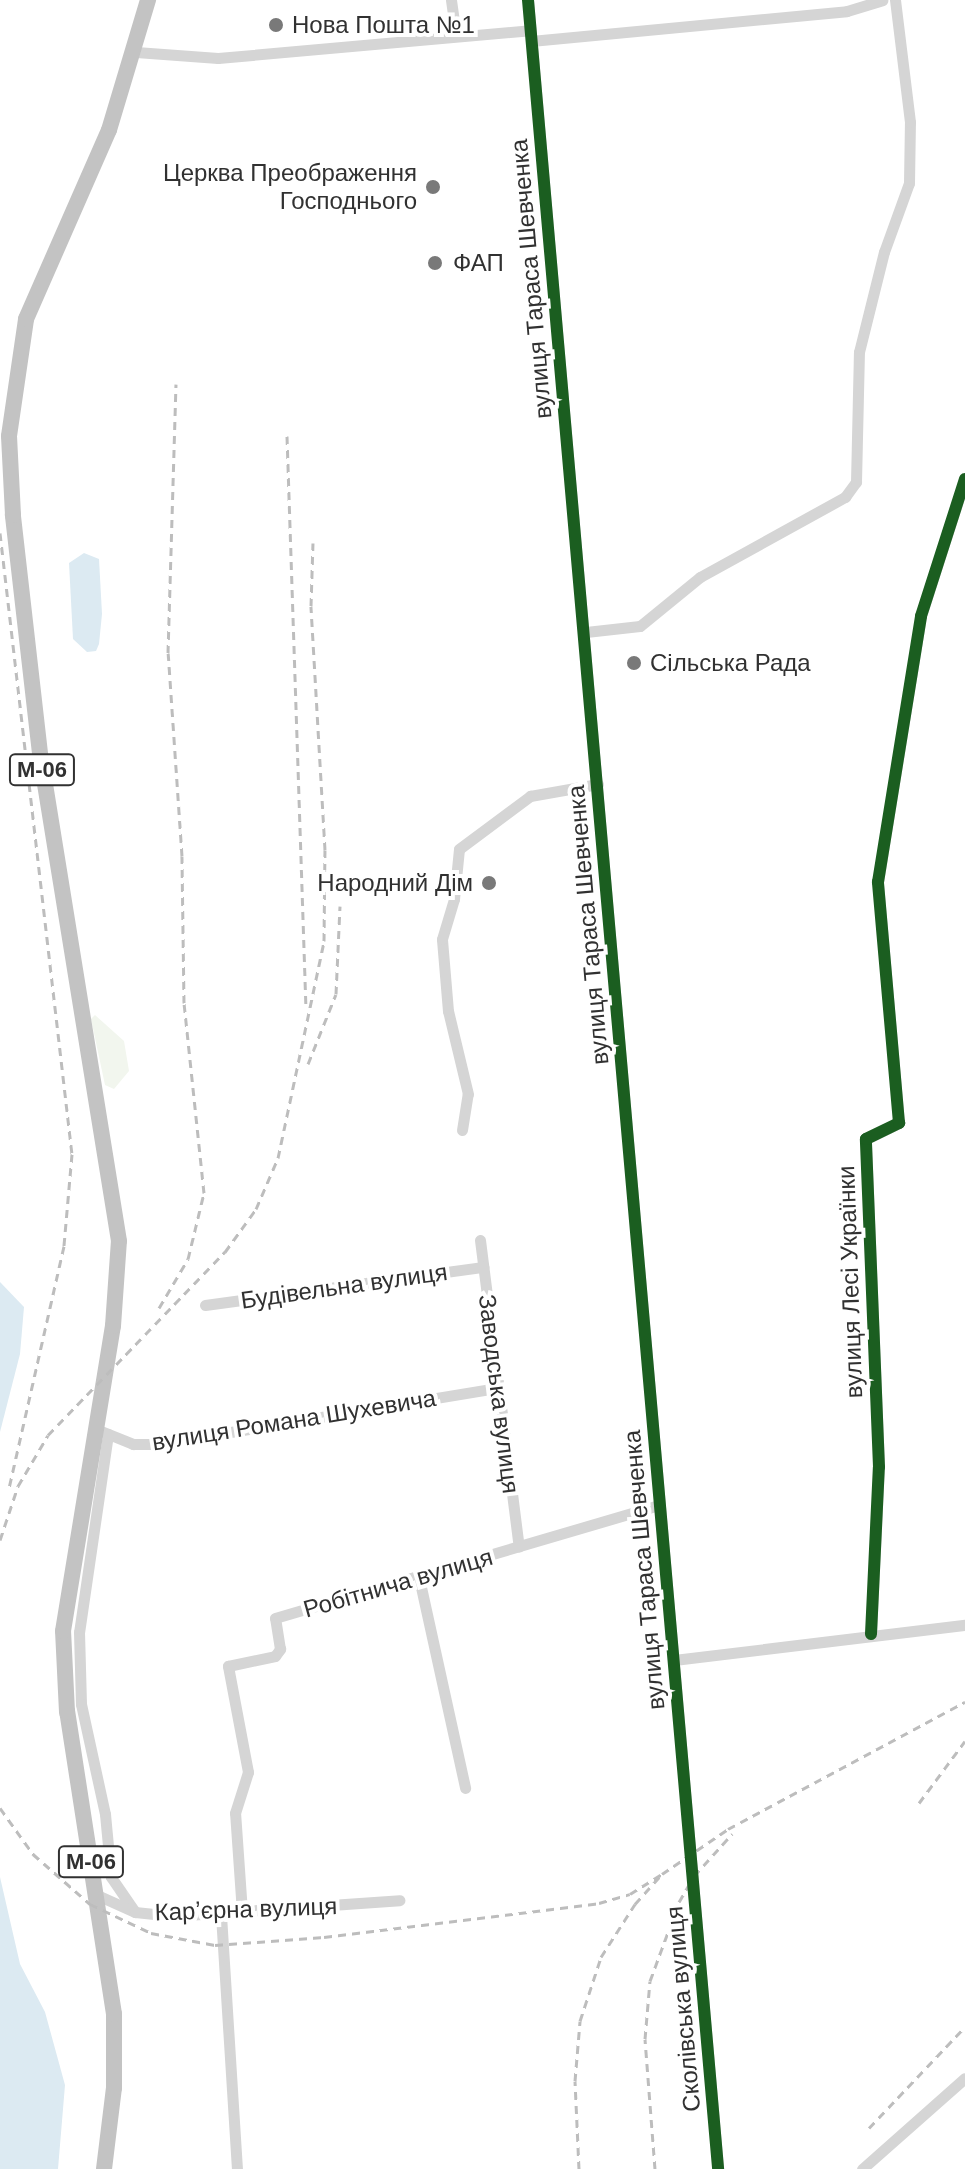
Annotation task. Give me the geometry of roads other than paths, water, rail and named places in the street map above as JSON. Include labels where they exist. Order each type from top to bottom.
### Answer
[{"type":"highway","name":"М-06","points":[[104,2169],[115,2030],[63,1659],[68,1585],[100,1431],[113,1326],[117,1215],[70,967],[41,762],[13,515],[9,436],[26,319],[109,130],[136,52],[148,0]]},
{"type":"street","points":[[451,0],[456,35]]},
{"type":"street","name":"вулиця Тараса Шевченка","points":[[528,0],[691,1846]]},
{"type":"street","points":[[136,52],[218,58],[456,35],[531,35],[847,11],[882,0]]},
{"type":"street","points":[[586,632],[640,626],[700,577],[845,497],[856,482],[859,352],[884,252],[909,183],[910,122],[895,0]]},
{"type":"street","name":"вулиця Лесі Українки","points":[[871,1634],[879,1467],[866,1139],[899,1123],[878,882],[921,616],[965,479]]},
{"type":"street","points":[[462,1130],[468,1094],[448,1011],[442,939],[454,899],[459,849],[530,796],[598,784]]},
{"type":"street","name":"Заводська вулиця","points":[[480,1240],[519,1547]]},
{"type":"street","name":"Будівельна вулиця","points":[[205,1305],[483,1267]]},
{"type":"street","name":"вулиця Романа Шухевича","points":[[100,1431],[133,1444],[158,1444],[497,1388]]},
{"type":"street","points":[[100,1431],[79,1632],[81,1704],[105,1814],[111,1877],[135,1912]]},
{"type":"street","name":"Робітнича вулиця","points":[[242,1912],[235,1813],[248,1772],[228,1666],[275,1656],[280,1649],[275,1618],[660,1505]]},
{"type":"street","points":[[419,1578],[465,1788]]},
{"type":"street","name":"вулиця Тараса Шевченка","points":[[674,1660],[965,1625]]},
{"type":"street","name":"Сколівська вулиця","points":[[691,1846],[718,2169]]},
{"type":"street","name":"Карʼєрна вулиця","points":[[97,1895],[135,1912],[221,1915],[399,1900]]},
{"type":"street","points":[[221,1915],[237,2169]]},
{"type":"street","points":[[862,2169],[965,2078]]},
{"type":"railway","points":[[159,1308],[188,1259],[204,1193],[184,1003],[182,856],[168,653],[176,384]]},
{"type":"railway","points":[[287,436],[306,1008]]},
{"type":"railway","points":[[0,533],[72,1154],[64,1246],[9,1489]]},
{"type":"railway","points":[[0,1540],[18,1486],[48,1435],[225,1252],[256,1209],[278,1158],[324,941],[325,850],[311,606],[313,543]]},
{"type":"railway","points":[[308,1064],[336,994],[340,906]]},
{"type":"railway","points":[[579,2169],[575,2081],[580,2021],[601,1957],[635,1904],[662,1874],[728,1829],[965,1702]]},
{"type":"railway","points":[[919,1803],[965,1741]]},
{"type":"railway","points":[[0,1808],[33,1854],[90,1904],[151,1933],[215,1945],[324,1937],[599,1903],[630,1894],[662,1874]]},
{"type":"railway","points":[[655,2169],[645,2039],[650,1981],[679,1902],[694,1876],[732,1834]]},
{"type":"railway","points":[[869,2128],[965,2027]]},
{"type":"place","name":"Нова Пошта №1","points":[[276,25]]},
{"type":"place","name":"Церква Преображення Господнього","points":[[433,187]]},
{"type":"place","name":"ФАП","points":[[435,263]]},
{"type":"place","name":"Сільська Рада","points":[[634,663]]},
{"type":"place","name":"Народний Дім","points":[[489,883]]}]
